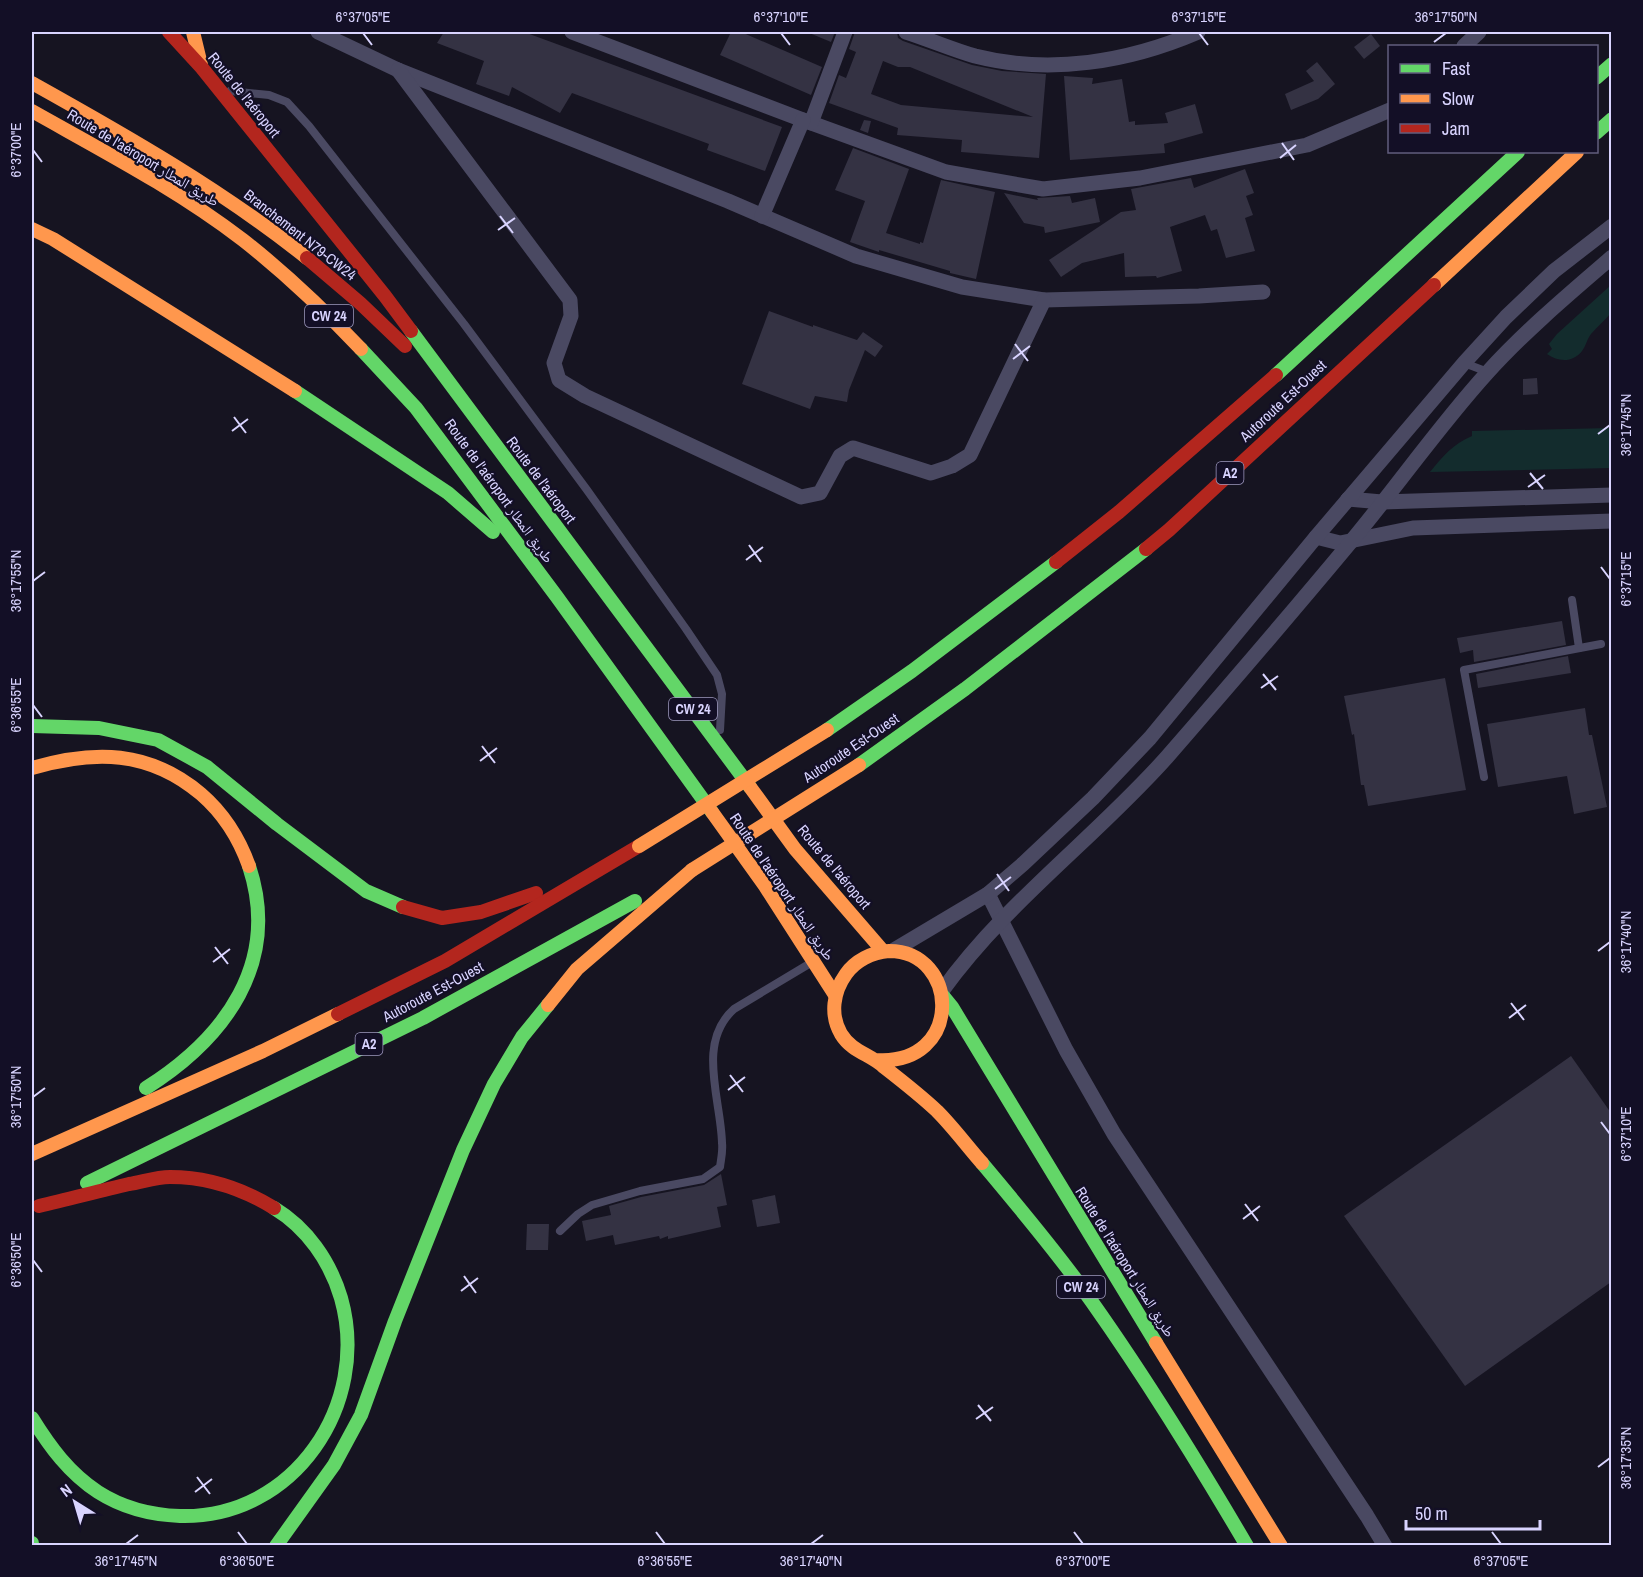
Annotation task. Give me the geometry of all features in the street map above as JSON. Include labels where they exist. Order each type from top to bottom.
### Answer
[{"type":"main road","name":"Route de l'aéroport","points":[[169,32],[202,68],[385,296],[795,849],[887,951]]},
{"type":"main road","points":[[193,32],[202,68]]},
{"type":"main road","points":[[1598,76],[1611,64]]},
{"type":"main road","name":"Branchement N79-CW24","points":[[32,83],[159,155],[274,232],[383,324],[424,366],[507,463]]},
{"type":"main road","name":"Route de l'aéroport طريق المطار","points":[[32,111],[123,162],[242,239],[334,320],[416,408],[557,597],[765,886],[835,995]]},
{"type":"main road","points":[[1598,131],[1611,119]]},
{"type":"main road","name":"Autoroute Est-Ouest","points":[[32,1153],[263,1051],[446,961],[827,730],[1012,597],[1119,512],[1277,374],[1517,153]]},
{"type":"main road","name":"Autoroute Est-Ouest","points":[[35,1208],[423,1018],[692,870],[859,765],[965,689],[1168,530],[1576,153]]},
{"type":"main road","points":[[32,229],[53,239],[269,373],[447,494],[478,516],[557,597]]},
{"type":"main road","points":[[32,726],[99,728],[158,740],[207,767],[277,824],[366,891],[403,907],[442,918],[481,912],[548,888],[639,846]]},
{"type":"main road","points":[[32,768],[57,760],[91,756],[126,758],[160,767],[193,788],[217,809],[236,835],[252,867],[257,902],[257,940],[250,972],[231,1011],[201,1048],[168,1075],[32,1153]]},
{"type":"main road","points":[[276,1545],[334,1465],[361,1415],[395,1321],[463,1150],[494,1084],[522,1036],[577,969],[692,870]]},
{"type":"main road","points":[[887,951],[918,959],[937,979],[943,994],[944,1014],[938,1031],[927,1046],[912,1056],[894,1061],[876,1060],[860,1053],[847,1043],[838,1028],[834,1012],[835,995],[841,979],[852,965],[866,956],[887,951]]},
{"type":"main road","name":"Route de l'aéroport طريق المطار","points":[[943,994],[1085,1229],[1281,1545]]},
{"type":"main road","name":"CW 24","points":[[876,1060],[940,1113],[1042,1234],[1090,1299],[1210,1483],[1247,1545]]},
{"type":"main road","points":[[32,1418],[55,1455],[78,1478],[106,1498],[138,1511],[165,1516],[210,1515],[246,1506],[278,1488],[297,1470],[320,1440],[334,1414],[344,1383],[348,1348],[345,1312],[334,1278],[320,1254],[301,1229],[281,1211],[256,1195],[231,1185],[201,1179],[168,1177],[123,1185],[35,1208]]},
{"type":"street","points":[[318,32],[399,70],[856,255],[962,286],[1044,300],[1199,296],[1263,291]]},
{"type":"street","points":[[572,32],[946,172],[1043,189],[1140,178],[1307,145],[1388,110]]},
{"type":"street","points":[[762,216],[807,121],[845,32]]},
{"type":"street","points":[[906,32],[975,56],[1045,66],[1102,61],[1166,45],[1198,32]]},
{"type":"street","points":[[1465,45],[1479,32]]},
{"type":"street","points":[[399,70],[570,300],[571,316],[555,363],[559,380],[585,396],[801,498],[820,493],[840,456],[853,448],[931,473],[952,466],[970,455],[1044,300]]},
{"type":"street","points":[[887,951],[962,911],[988,894],[1023,864],[1124,767],[1464,363],[1506,317],[1554,271],[1611,226]]},
{"type":"street","points":[[943,994],[965,960],[1001,919],[1143,782],[1351,542],[1443,424],[1488,372],[1529,331],[1611,257]]},
{"type":"street","points":[[1348,499],[1382,502],[1611,495]]},
{"type":"street","points":[[1316,537],[1334,542],[1351,542],[1413,528],[1611,521]]},
{"type":"street","points":[[988,894],[1066,1050],[1114,1134],[1385,1545]]},
{"type":"lane","points":[[220,91],[269,95],[287,102],[309,126],[464,324],[587,490],[717,675],[722,694],[719,744]]},
{"type":"lane","points":[[1464,363],[1488,372]]},
{"type":"lane","points":[[1572,600],[1579,648]]},
{"type":"lane","points":[[1484,777],[1464,670],[1601,644]]},
{"type":"lane","points":[[560,1231],[578,1214],[592,1205],[640,1191],[703,1179],[720,1167],[723,1145],[712,1051],[716,1032],[724,1017],[734,1009],[813,962]]},
{"type":"green space","points":[[1611,285],[1611,313],[1591,334],[1582,351],[1574,358],[1565,360],[1556,359],[1547,354],[1552,349],[1549,344],[1557,334]]},
{"type":"green space","points":[[1611,428],[1611,468],[1430,472],[1449,451],[1472,436],[1472,431]]},
{"type":"building","points":[[444,32],[524,32],[782,127],[765,171],[707,150],[709,144],[572,93],[560,113],[512,87],[509,96],[476,84],[484,61],[437,43]]},
{"type":"building","points":[[731,32],[741,32],[822,67],[811,95],[720,55]]},
{"type":"building","points":[[807,32],[835,32],[831,42]]},
{"type":"building","points":[[855,32],[897,32],[898,38],[903,41],[972,65],[1002,71],[1046,74],[1039,158],[961,152],[962,140],[897,135],[898,128],[829,103],[839,75],[846,78],[856,52],[849,49]],"holes":[[[883,61],[898,67],[910,67],[1033,117],[901,105],[871,94]]]},
{"type":"building","points":[[1371,34],[1380,46],[1364,59],[1354,47]]},
{"type":"building","points":[[1317,62],[1335,84],[1318,99],[1291,110],[1285,94],[1314,81],[1306,71]]},
{"type":"building","points":[[1064,76],[1093,78],[1092,84],[1122,79],[1129,122],[1135,121],[1135,125],[1168,123],[1165,113],[1195,104],[1203,133],[1164,144],[1165,153],[1070,160]]},
{"type":"building","points":[[864,120],[871,121],[868,133],[860,130]]},
{"type":"building","points":[[853,148],[909,169],[886,233],[920,244],[920,242],[923,243],[941,180],[995,192],[976,279],[850,242],[865,201],[835,190]]},
{"type":"building","points":[[1245,169],[1254,193],[1246,196],[1253,215],[1245,218],[1255,251],[1226,258],[1217,229],[1211,231],[1205,215],[1170,227],[1182,271],[1157,278],[1156,276],[1125,277],[1124,253],[1082,263],[1061,277],[1049,260],[1121,212],[1136,210],[1131,189],[1191,178],[1194,188]]},
{"type":"building","points":[[1004,193],[1038,200],[1037,198],[1070,196],[1072,203],[1095,198],[1100,222],[1045,233],[1044,227],[1024,223]]},
{"type":"building","points":[[769,311],[857,340],[863,332],[883,346],[875,357],[865,350],[849,390],[847,402],[815,396],[810,409],[742,384]]},
{"type":"building","points":[[1537,378],[1538,394],[1523,395],[1523,379]]},
{"type":"building","points":[[1562,621],[1566,645],[1474,662],[1473,650],[1460,653],[1457,638]]},
{"type":"building","points":[[1568,656],[1571,673],[1478,688],[1476,674]]},
{"type":"building","points":[[1445,678],[1466,790],[1368,806],[1364,785],[1361,785],[1354,734],[1352,735],[1344,696]]},
{"type":"building","points":[[1585,708],[1589,735],[1592,735],[1607,807],[1574,814],[1567,776],[1498,787],[1487,724]]},
{"type":"building","points":[[1571,1056],[1611,1113],[1611,1282],[1465,1386],[1344,1216]]},
{"type":"building","points":[[721,1174],[727,1205],[717,1207],[721,1227],[668,1239],[668,1236],[660,1239],[659,1236],[615,1245],[613,1235],[586,1241],[582,1221],[611,1215],[609,1206],[641,1197],[704,1185]]},
{"type":"building","points":[[775,1195],[780,1223],[757,1227],[752,1200]]},
{"type":"building","points":[[527,1224],[549,1224],[548,1250],[526,1250]]},
{"type":"traffic: fast","points":[[1598,76],[1612,64]]},
{"type":"traffic: fast","points":[[1598,131],[1612,119]]},
{"type":"traffic: fast","points":[[1276,375],[1517,153]]},
{"type":"traffic: fast","points":[[411,331],[750,787]]},
{"type":"traffic: fast","points":[[361,349],[416,408],[557,597],[712,812]]},
{"type":"traffic: fast","points":[[295,391],[448,493],[493,532]]},
{"type":"traffic: fast","points":[[859,765],[965,689],[1146,549]]},
{"type":"traffic: fast","points":[[827,730],[912,671],[1056,562]]},
{"type":"traffic: fast","points":[[32,726],[99,728],[158,740],[207,767],[277,824],[366,891],[403,907]]},
{"type":"traffic: fast","points":[[146,1088],[200,1046],[222,1021],[239,995],[251,966],[258,935],[257,901],[249,866]]},
{"type":"traffic: fast","points":[[87,1183],[423,1018],[635,901]]},
{"type":"traffic: fast","points":[[943,996],[952,1007],[1156,1343]]},
{"type":"traffic: fast","points":[[276,1546],[334,1465],[361,1415],[395,1321],[463,1150],[494,1084],[522,1037],[548,1005]]},
{"type":"traffic: fast","points":[[982,1163],[1052,1248],[1120,1342],[1164,1409],[1247,1546]]},
{"type":"traffic: fast","points":[[32,1418],[61,1459],[88,1485],[117,1502],[148,1512],[180,1516],[221,1512],[257,1498],[289,1476],[314,1448],[333,1414],[345,1377],[347,1338],[341,1298],[331,1271],[307,1236],[297,1225],[274,1208]]},
{"type":"traffic: slow","points":[[193,32],[201,65]]},
{"type":"traffic: slow","points":[[32,83],[208,187],[242,209],[307,258]]},
{"type":"traffic: slow","points":[[32,111],[193,204],[243,240],[289,279],[361,349]]},
{"type":"traffic: slow","points":[[1434,285],[1576,153]]},
{"type":"traffic: slow","points":[[32,229],[53,239],[295,391]]},
{"type":"traffic: slow","points":[[639,846],[827,730]]},
{"type":"traffic: slow","points":[[32,768],[77,758],[99,757],[141,762],[161,769],[201,794],[216,809],[235,836],[249,866]]},
{"type":"traffic: slow","points":[[692,870],[859,765]]},
{"type":"traffic: slow","points":[[750,787],[795,849],[883,951]]},
{"type":"traffic: slow","points":[[712,812],[765,886],[835,995]]},
{"type":"traffic: slow","points":[[548,1005],[577,969],[692,870]]},
{"type":"traffic: slow","points":[[876,1060],[905,1057],[925,1046],[938,1028],[942,1008],[939,987],[929,969],[912,956],[889,951],[870,955],[854,965],[838,988],[834,1004],[835,1019],[841,1034],[850,1045],[879,1063],[918,1094],[937,1111],[982,1163]]},
{"type":"traffic: slow","points":[[32,1154],[263,1051],[338,1014]]},
{"type":"traffic: slow","points":[[1156,1343],[1281,1546]]},
{"type":"traffic: jam","points":[[169,32],[202,68],[411,331]]},
{"type":"traffic: jam","points":[[307,258],[360,303],[405,346]]},
{"type":"traffic: jam","points":[[1146,549],[1434,285]]},
{"type":"traffic: jam","points":[[1056,562],[1119,512],[1276,375]]},
{"type":"traffic: jam","points":[[338,1014],[445,961],[639,846]]},
{"type":"traffic: jam","points":[[403,907],[442,918],[481,912],[536,893]]},
{"type":"traffic: jam","points":[[39,1206],[129,1184],[170,1177],[198,1179],[224,1185],[274,1208]]}]
